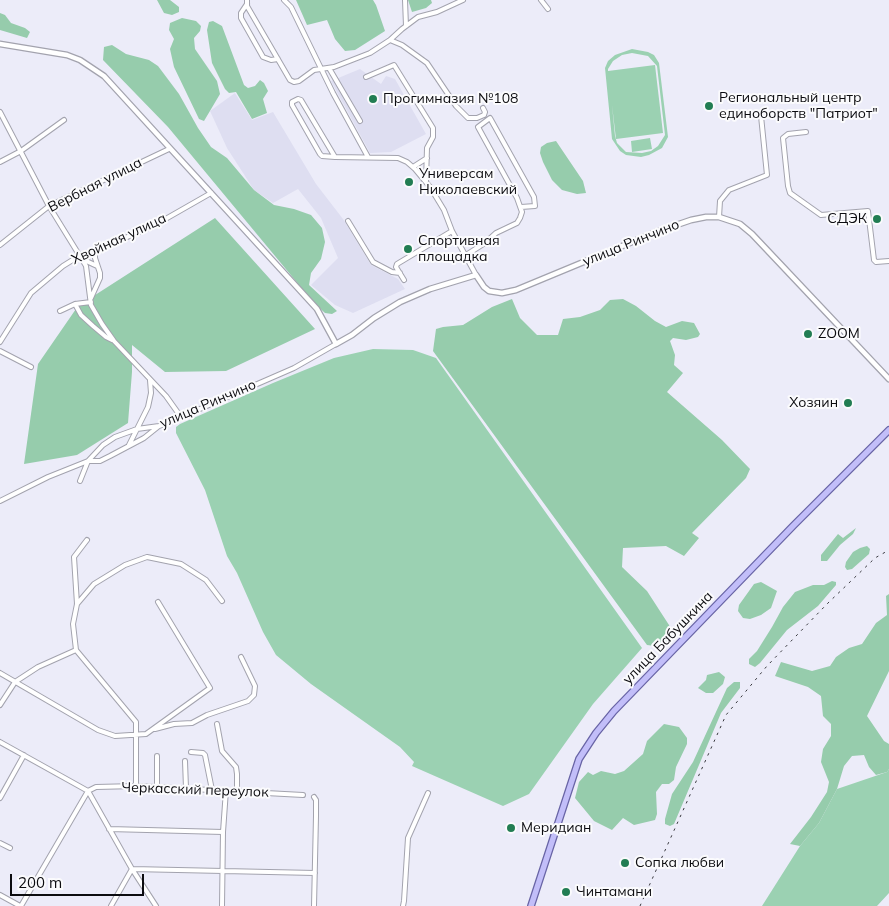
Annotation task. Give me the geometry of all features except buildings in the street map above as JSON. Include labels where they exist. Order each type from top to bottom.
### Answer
[{"type":"main road","name":"улица Бабушкина","points":[[531,906],[579,760],[596,733],[614,711],[889,430]]},
{"type":"street","points":[[284,0],[292,7],[333,94],[368,157]]},
{"type":"street","points":[[405,0],[406,26]]},
{"type":"street","points":[[247,2],[292,81],[299,80],[314,70],[329,68],[370,53],[390,40],[418,17],[437,12],[464,0]]},
{"type":"street","points":[[541,0],[548,9]]},
{"type":"street","points":[[247,2],[241,13],[241,18],[263,57],[271,60],[278,59]]},
{"type":"street","points":[[390,40],[410,50],[426,63],[456,106],[468,118],[477,118],[484,115],[483,108]]},
{"type":"street","points":[[0,44],[67,56],[80,60],[104,76],[316,309],[336,344]]},
{"type":"street","points":[[366,78],[390,65],[394,65],[433,128],[434,133],[427,148],[426,181]]},
{"type":"street","points":[[329,68],[360,122]]},
{"type":"street","points":[[335,157],[301,100],[298,99],[292,102],[322,156],[335,157],[398,158],[413,167],[426,181],[444,210],[452,231],[476,275]]},
{"type":"street","points":[[0,112],[49,206],[86,266],[91,300],[102,324],[114,341],[166,396],[180,417]]},
{"type":"street","points":[[719,217],[720,201],[729,190],[767,176],[761,116]]},
{"type":"street","points":[[466,255],[485,243],[496,233],[517,223],[520,218],[521,207],[478,127],[490,118],[534,197],[535,206],[521,207]]},
{"type":"street","points":[[0,162],[21,151],[64,120]]},
{"type":"street","points":[[806,132],[788,134],[784,138],[790,193],[820,215],[868,211],[874,260],[876,262],[889,261]]},
{"type":"street","name":"Вербная улица","points":[[0,244],[49,206],[169,148]]},
{"type":"street","points":[[413,167],[427,158]]},
{"type":"street","name":"Хвойная улица","points":[[0,342],[31,293],[63,266],[85,254],[154,225],[211,193]]},
{"type":"street","name":"улица Ринчино","points":[[0,500],[48,477],[88,461],[103,445],[115,437],[137,429],[159,426],[294,368],[352,335],[374,318],[414,294],[476,275],[489,291],[502,293],[510,291],[665,229],[706,217],[719,217],[740,224],[752,234],[889,379]]},
{"type":"street","points":[[348,221],[373,262],[392,272],[400,273]]},
{"type":"street","points":[[404,280],[396,267],[397,264],[452,231]]},
{"type":"street","points":[[91,300],[100,278],[95,258],[96,251]]},
{"type":"street","points":[[85,254],[91,263]]},
{"type":"street","points":[[80,257],[97,266]]},
{"type":"street","points":[[60,311],[75,304],[91,300]]},
{"type":"street","points":[[75,304],[81,315],[92,326],[114,341]]},
{"type":"street","points":[[0,350],[31,367]]},
{"type":"street","points":[[128,446],[148,407],[151,393],[150,380]]},
{"type":"street","points":[[80,481],[88,461],[100,461],[144,438],[159,426]]},
{"type":"street","points":[[87,540],[74,557],[76,604],[73,624],[76,650],[136,722],[136,786]]},
{"type":"street","points":[[76,604],[94,584],[125,565],[147,557],[181,564],[206,580],[222,601]]},
{"type":"street","points":[[0,673],[98,730],[115,736],[146,734],[210,688],[158,602]]},
{"type":"street","points":[[0,705],[15,682],[38,667],[76,650]]},
{"type":"street","points":[[152,730],[174,724],[192,724],[207,715],[248,701],[254,695],[255,686],[241,656]]},
{"type":"street","points":[[217,724],[222,751],[236,767],[238,774],[237,791]]},
{"type":"street","points":[[0,742],[88,791],[132,869],[156,906]]},
{"type":"street","points":[[191,752],[203,753],[205,755],[212,790]]},
{"type":"street","points":[[0,798],[24,756]]},
{"type":"street","points":[[156,787],[157,756]]},
{"type":"street","points":[[185,761],[186,788]]},
{"type":"street","name":"Черкасский переулок","points":[[88,791],[96,787],[136,786],[303,795]]},
{"type":"street","points":[[222,906],[223,832],[226,790]]},
{"type":"street","points":[[0,895],[20,906],[88,791]]},
{"type":"street","points":[[403,906],[408,838],[428,793]]},
{"type":"street","points":[[314,797],[316,800],[314,906]]},
{"type":"street","points":[[109,829],[223,832]]},
{"type":"street","points":[[0,842],[10,848]]},
{"type":"street","points":[[132,869],[315,873]]},
{"type":"street","points":[[111,906],[132,869]]},
{"type":"shaded area","name":"Прогимназия №108","points":[[360,69],[381,84],[386,76],[395,79],[426,134],[391,152],[370,153],[331,81]]},
{"type":"shaded area","points":[[235,93],[252,120],[273,112],[316,184],[343,219],[371,265],[398,279],[405,289],[353,313],[335,305],[311,285],[338,258],[321,218],[298,189],[273,203],[254,190],[227,148],[210,111]]},
{"type":"green space","points":[[157,0],[170,0],[179,7],[179,12],[172,15],[164,13]]},
{"type":"green space","points":[[296,0],[373,0],[385,31],[355,50],[345,51],[335,39],[327,20],[307,25]]},
{"type":"green space","points":[[408,0],[431,0],[432,3],[426,8],[412,12]]},
{"type":"green space","points":[[0,13],[5,15],[11,23],[30,32],[27,38],[0,30]]},
{"type":"green space","points":[[182,18],[196,21],[201,26],[200,31],[194,38],[195,49],[217,81],[220,94],[204,121],[199,119],[174,67],[170,49],[174,39],[169,30],[170,23]]},
{"type":"green space","points":[[213,21],[222,26],[244,85],[248,88],[255,86],[260,80],[264,83],[268,91],[263,99],[267,113],[252,119],[236,92],[229,93],[225,89],[212,63],[207,30],[209,22]]},
{"type":"green space","points":[[112,45],[126,54],[149,60],[158,66],[179,94],[211,147],[227,158],[254,190],[274,205],[311,215],[322,228],[325,242],[321,259],[311,273],[309,285],[337,311],[332,314],[325,313],[314,303],[168,127],[103,60],[104,47]]},
{"type":"green space","points":[[632,49],[654,55],[659,63],[668,137],[662,148],[649,155],[641,157],[626,155],[620,151],[612,139],[605,68],[608,61],[615,55]],"holes":[[[632,53],[648,56],[657,66],[665,135],[658,146],[651,151],[642,153],[626,152],[617,143],[615,136],[612,105],[616,139],[663,133],[655,65],[608,71],[608,69],[613,61],[622,55]]]},
{"type":"green space","points":[[650,138],[652,149],[632,152],[631,141]]},
{"type":"green space","points":[[556,141],[583,181],[586,193],[577,194],[562,190],[552,180],[540,153],[541,147]]},
{"type":"green space","points":[[215,218],[315,329],[226,371],[165,372],[132,345],[128,423],[77,455],[24,464],[38,364],[78,306]]},
{"type":"green space","points":[[512,299],[520,318],[537,335],[558,335],[563,319],[580,317],[600,310],[610,300],[623,299],[666,327],[682,321],[694,323],[700,334],[698,337],[686,340],[673,338],[670,341],[675,355],[674,365],[683,373],[667,392],[722,440],[750,469],[746,478],[692,533],[699,538],[684,556],[666,546],[623,548],[622,567],[647,591],[669,625],[672,635],[666,643],[655,646],[647,645],[433,351],[436,329],[463,325],[492,307]]},
{"type":"green space","points":[[373,349],[413,350],[436,358],[642,648],[593,704],[529,794],[503,806],[412,766],[414,762],[400,747],[311,684],[276,655],[227,556],[205,490],[176,433],[176,427],[180,424],[273,383],[334,358]]},
{"type":"green space","points":[[856,528],[853,534],[840,545],[827,561],[821,561],[821,555],[838,534],[843,538]]},
{"type":"green space","points":[[867,546],[870,549],[869,554],[852,569],[847,570],[845,567],[846,562],[853,552]]},
{"type":"green space","points":[[832,581],[836,582],[836,585],[818,606],[787,630],[760,663],[755,667],[749,664],[749,659],[757,651],[783,607],[795,592],[813,585],[824,585]]},
{"type":"green space","points":[[761,582],[777,591],[771,608],[761,615],[750,619],[743,618],[738,611],[739,605],[754,584]]},
{"type":"green space","points":[[889,594],[889,671],[867,716],[884,741],[889,744],[889,769],[887,772],[876,775],[869,767],[864,755],[852,756],[844,766],[837,789],[819,823],[800,846],[790,844],[827,792],[829,782],[821,762],[823,749],[831,736],[831,724],[823,716],[821,696],[808,687],[775,676],[781,662],[812,671],[830,666],[836,657],[849,648],[862,644],[876,623],[887,615],[886,596]]},
{"type":"green space","points":[[719,672],[725,677],[723,684],[713,693],[706,693],[698,688],[706,680],[707,675]]},
{"type":"green space","points":[[734,682],[740,682],[740,688],[721,713],[674,824],[670,826],[665,824],[672,794],[693,762],[727,688]]},
{"type":"green space","points":[[664,724],[679,727],[687,738],[687,744],[676,767],[674,780],[669,784],[662,784],[656,792],[657,814],[655,820],[634,825],[623,818],[612,830],[594,821],[575,798],[579,782],[588,772],[593,775],[601,771],[615,774],[624,771],[643,754],[647,741]]},
{"type":"green space","points":[[889,769],[889,893],[877,906],[762,906],[800,846],[819,823],[837,789],[887,772]]},
{"type":"railway","points":[[640,906],[726,715],[767,666],[827,604],[875,558],[889,550]]},
{"type":"place","name":"Прогимназия №108","points":[[373,99]]},
{"type":"place","name":"Региональный центр единоборств \"Патриот\"","points":[[709,106]]},
{"type":"place","name":"Универсам Николаевский","points":[[409,182]]},
{"type":"place","name":"СДЭК","points":[[877,219]]},
{"type":"place","name":"Спортивная площадка","points":[[408,249]]},
{"type":"place","name":"ZOOM","points":[[808,334]]},
{"type":"place","name":"Хозяин","points":[[848,403]]},
{"type":"place","name":"Меридиан","points":[[511,828]]},
{"type":"place","name":"Сопка любви","points":[[625,863]]},
{"type":"place","name":"Чинтамани","points":[[566,892]]}]
